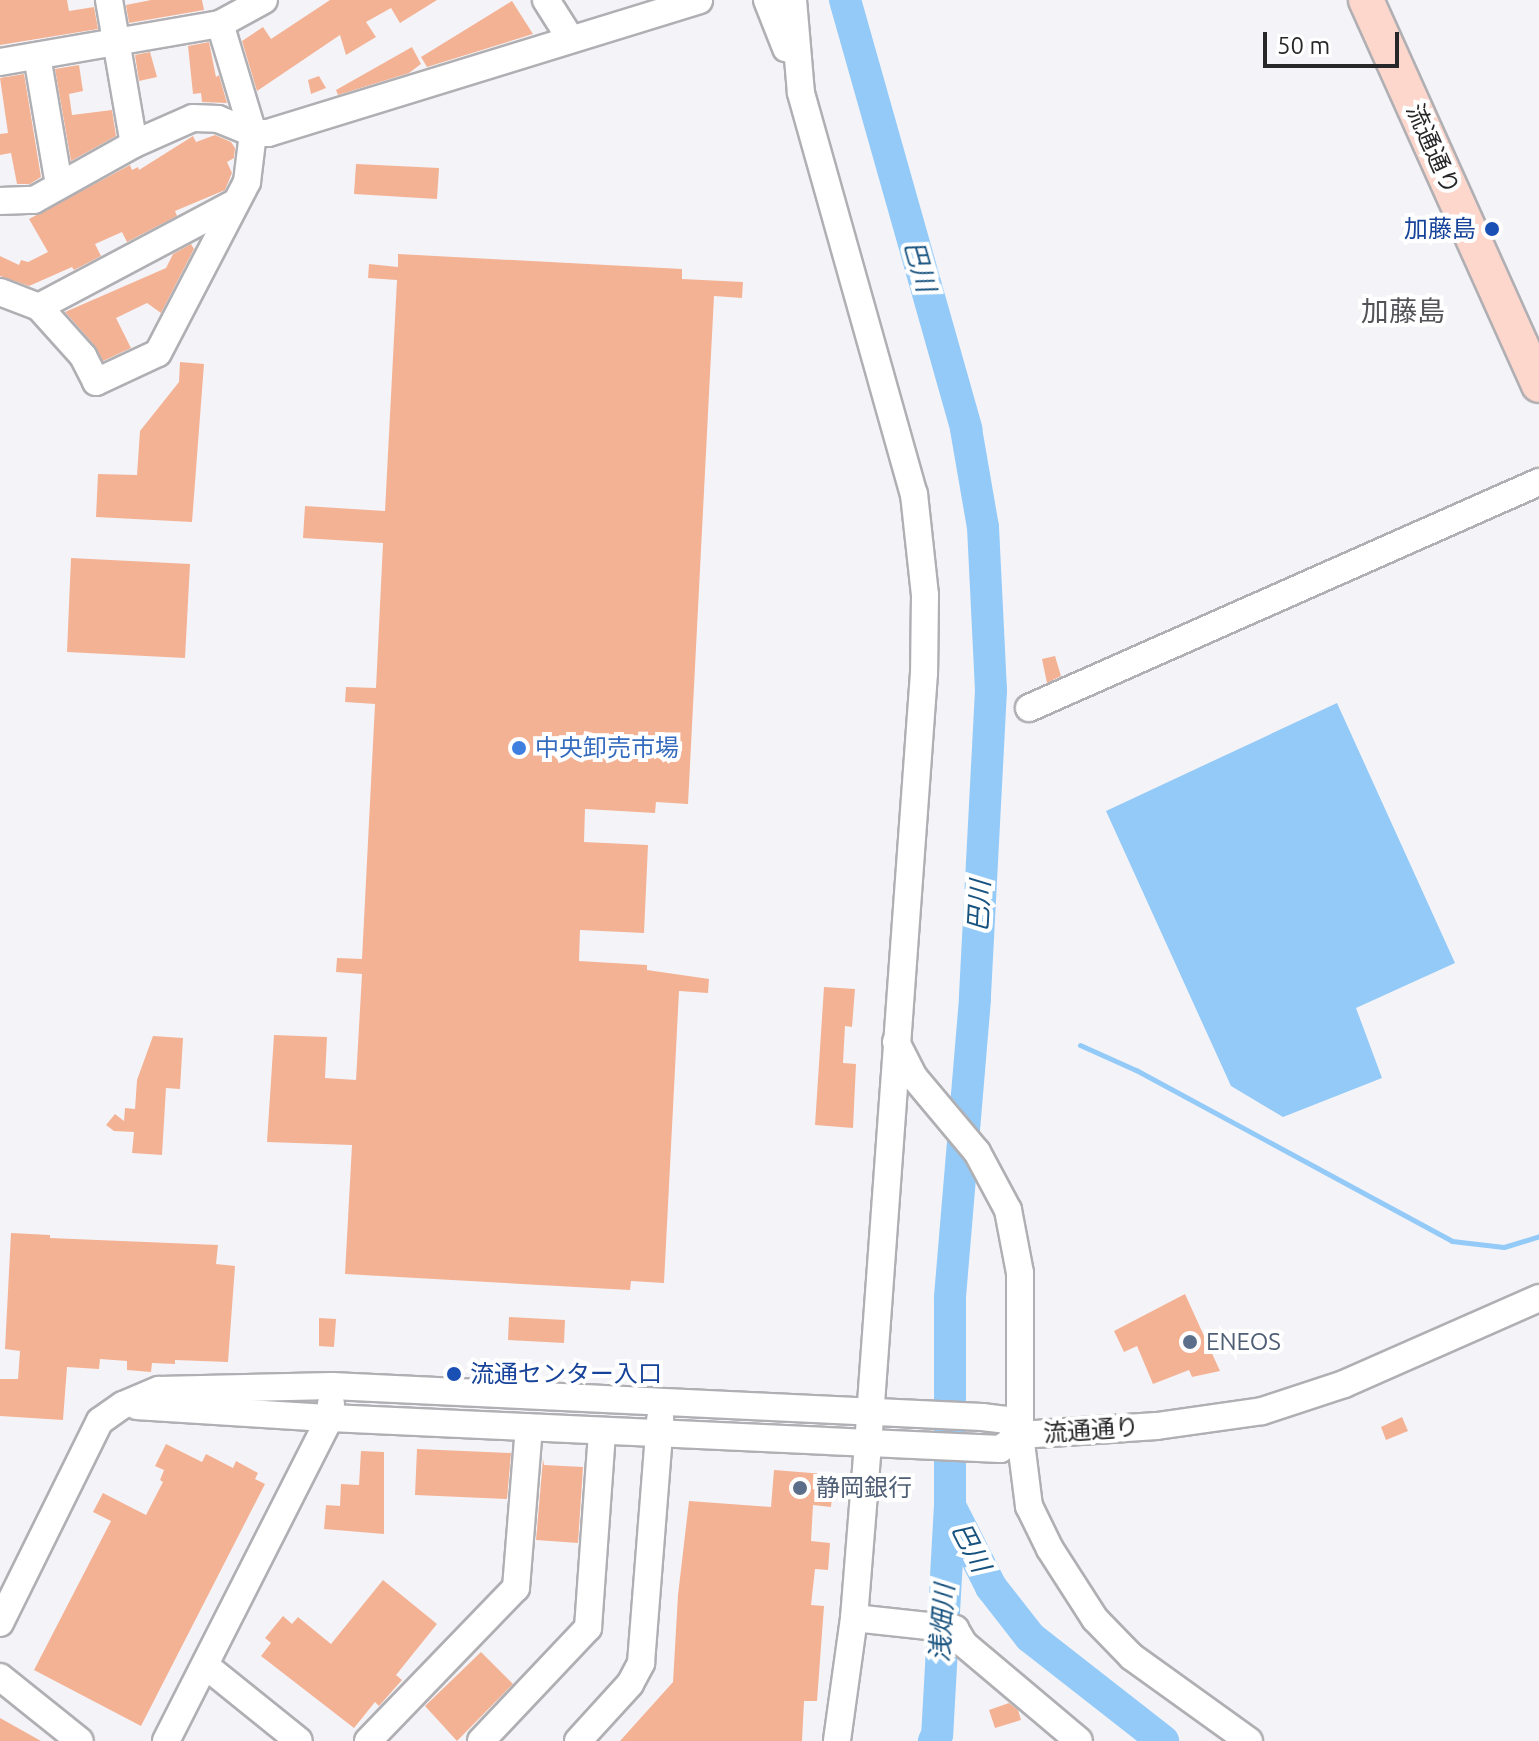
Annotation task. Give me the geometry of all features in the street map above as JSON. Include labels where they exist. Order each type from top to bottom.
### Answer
[{"type":"main road","name":"流通通り","points":[[1366,0],[1539,385]]},
{"type":"street","points":[[109,0],[134,144]]},
{"type":"street","points":[[0,62],[117,43],[232,13],[264,0]]},
{"type":"street","points":[[546,0],[570,38]]},
{"type":"street","points":[[0,201],[34,200],[134,144],[193,118],[218,119],[253,133],[268,133],[699,0]]},
{"type":"street","points":[[767,0],[801,93],[914,494],[925,595],[924,673],[868,1444],[854,1618],[837,1741]]},
{"type":"street","points":[[793,0],[801,93]]},
{"type":"street","points":[[0,292],[39,307],[83,356],[96,382],[158,353],[247,182],[253,133],[232,13]]},
{"type":"street","points":[[37,56],[59,185]]},
{"type":"street","points":[[39,307],[235,203]]},
{"type":"street","points":[[1029,708],[1539,482]]},
{"type":"street","points":[[896,1042],[914,1077],[977,1152],[1008,1210],[1020,1273],[1020,1435]]},
{"type":"street","name":"流通通り","points":[[1249,1741],[1132,1657],[1095,1619],[1050,1549],[1029,1506],[1020,1435],[1157,1426],[1262,1411],[1344,1384],[1539,1298]]},
{"type":"street","points":[[0,1623],[100,1421],[123,1405],[159,1390],[332,1386],[982,1417],[1006,1420],[1020,1435]]},
{"type":"street","points":[[166,1741],[330,1418],[332,1386]]},
{"type":"street","points":[[578,1741],[630,1684],[641,1663],[661,1403]]},
{"type":"street","points":[[123,1405],[330,1418],[983,1449],[1000,1449],[1020,1435]]},
{"type":"street","points":[[368,1741],[516,1588],[529,1428]]},
{"type":"street","points":[[481,1741],[588,1628],[602,1431]]},
{"type":"street","points":[[854,1618],[955,1629],[964,1644],[1079,1741]]},
{"type":"street","points":[[206,1666],[299,1741]]},
{"type":"street","points":[[0,1677],[80,1741]]},
{"type":"water","points":[[1337,703],[1455,963],[1356,1008],[1382,1078],[1283,1117],[1231,1086],[1106,811]]},
{"type":"building","points":[[0,0],[67,0],[69,11],[94,7],[98,29],[0,45]]},
{"type":"building","points":[[151,0],[202,0],[204,10],[129,23],[126,5]]},
{"type":"building","points":[[330,0],[437,0],[400,23],[391,8],[366,22],[376,37],[346,55],[340,35],[257,91],[242,41],[263,27],[271,39]]},
{"type":"building","points":[[512,1],[533,34],[427,67],[421,57]]},
{"type":"building","points":[[209,42],[216,77],[219,75],[227,103],[202,102],[201,93],[193,94],[188,46]]},
{"type":"building","points":[[412,47],[421,64],[409,73],[338,95],[336,90]]},
{"type":"building","points":[[150,52],[157,77],[139,81],[135,55]]},
{"type":"building","points":[[79,65],[83,91],[69,94],[72,115],[112,110],[116,136],[71,161],[55,69]]},
{"type":"building","points":[[24,74],[41,177],[30,184],[17,184],[11,153],[0,155],[0,134],[8,133],[0,78]]},
{"type":"building","points":[[319,76],[326,88],[311,94],[308,80]]},
{"type":"building","points":[[215,135],[231,142],[235,148],[234,158],[227,162],[232,173],[225,190],[175,211],[177,216],[127,242],[122,232],[95,244],[101,256],[74,270],[72,267],[29,286],[0,276],[0,256],[19,265],[21,260],[28,262],[48,252],[29,219],[130,165],[132,170],[138,167],[139,170],[193,136],[196,142]]},
{"type":"building","points":[[356,164],[439,168],[437,199],[354,194]]},
{"type":"building","points":[[191,244],[194,249],[161,313],[147,303],[116,318],[131,348],[103,361],[95,346],[65,312],[166,268],[173,254]]},
{"type":"building","points":[[398,254],[682,269],[682,279],[743,282],[742,298],[714,296],[688,804],[656,802],[655,813],[585,809],[584,842],[648,845],[644,933],[580,930],[579,961],[647,965],[647,970],[709,979],[708,993],[679,991],[664,1283],[631,1281],[630,1290],[345,1274],[352,1145],[267,1142],[274,1035],[327,1037],[325,1078],[356,1080],[362,974],[336,972],[337,958],[362,959],[375,704],[345,702],[346,687],[376,688],[383,543],[303,538],[305,506],[385,511],[397,280],[368,278],[369,264],[398,267]]},
{"type":"building","points":[[180,362],[204,364],[192,522],[96,517],[98,474],[137,475],[140,431],[179,382]]},
{"type":"building","points":[[71,558],[190,564],[185,658],[67,652]]},
{"type":"building","points":[[1055,656],[1061,676],[1047,683],[1042,659]]},
{"type":"building","points":[[824,987],[855,989],[852,1027],[845,1026],[843,1063],[856,1064],[853,1128],[815,1125]]},
{"type":"building","points":[[153,1036],[183,1038],[180,1089],[166,1088],[162,1155],[132,1153],[134,1132],[114,1131],[106,1125],[115,1114],[124,1121],[125,1108],[135,1109],[137,1080]]},
{"type":"building","points":[[11,1233],[50,1235],[50,1238],[218,1245],[216,1264],[235,1266],[228,1362],[175,1360],[175,1364],[152,1363],[151,1372],[127,1370],[127,1361],[100,1359],[99,1369],[67,1367],[63,1420],[0,1416],[0,1379],[18,1379],[20,1351],[5,1349]]},
{"type":"building","points":[[1185,1294],[1220,1371],[1192,1377],[1189,1370],[1153,1384],[1137,1346],[1124,1352],[1114,1331]]},
{"type":"building","points":[[509,1317],[565,1320],[564,1343],[508,1340]]},
{"type":"building","points":[[319,1318],[336,1319],[334,1347],[319,1346]]},
{"type":"building","points":[[1402,1417],[1408,1431],[1386,1440],[1381,1427]]},
{"type":"building","points":[[166,1444],[202,1462],[206,1454],[233,1468],[236,1461],[258,1473],[255,1479],[265,1484],[141,1726],[34,1670],[111,1521],[93,1512],[103,1493],[146,1515],[163,1482],[160,1480],[164,1470],[155,1466]]},
{"type":"building","points":[[417,1449],[511,1453],[507,1499],[415,1495]]},
{"type":"building","points":[[361,1451],[384,1452],[384,1534],[324,1529],[326,1505],[340,1506],[341,1484],[359,1485]]},
{"type":"building","points":[[543,1459],[544,1465],[583,1467],[578,1543],[536,1540]]},
{"type":"building","points":[[774,1470],[824,1474],[833,1487],[831,1507],[813,1505],[811,1541],[830,1543],[828,1570],[815,1569],[811,1605],[824,1606],[817,1701],[804,1701],[802,1741],[620,1741],[673,1682],[678,1595],[689,1501],[771,1507]]},
{"type":"building","points":[[383,1580],[437,1624],[396,1675],[402,1680],[379,1706],[375,1702],[354,1728],[261,1656],[271,1643],[265,1638],[283,1616],[292,1624],[298,1617],[331,1644]]},
{"type":"building","points":[[481,1652],[513,1684],[457,1741],[425,1706]]},
{"type":"building","points":[[1009,1703],[1018,1710],[1021,1720],[995,1728],[989,1710]]},
{"type":"building","points":[[0,1718],[41,1741],[0,1741]]},
{"type":"waterway","name":"巴川","points":[[845,0],[966,429],[983,527],[991,690],[975,999],[950,1298],[950,1505],[937,1735],[934,1741]]},
{"type":"waterway","points":[[1080,1045],[1136,1070],[1452,1241],[1504,1247],[1539,1236]]},
{"type":"waterway","name":"巴川","points":[[951,1508],[991,1587],[1030,1637],[1163,1741]]},
{"type":"place","name":"加藤島","points":[[1492,229]]},
{"type":"place","name":"中央卸売市場","points":[[519,748]]},
{"type":"place","name":"ENEOS","points":[[1190,1342]]},
{"type":"place","name":"流通センター入口","points":[[454,1374]]},
{"type":"place","name":"静岡銀行","points":[[800,1488]]},
{"type":"district","name":"加藤島","points":[[1403,311]]},
{"type":"water label","name":"浅畑川","points":[[942,1623]]}]
